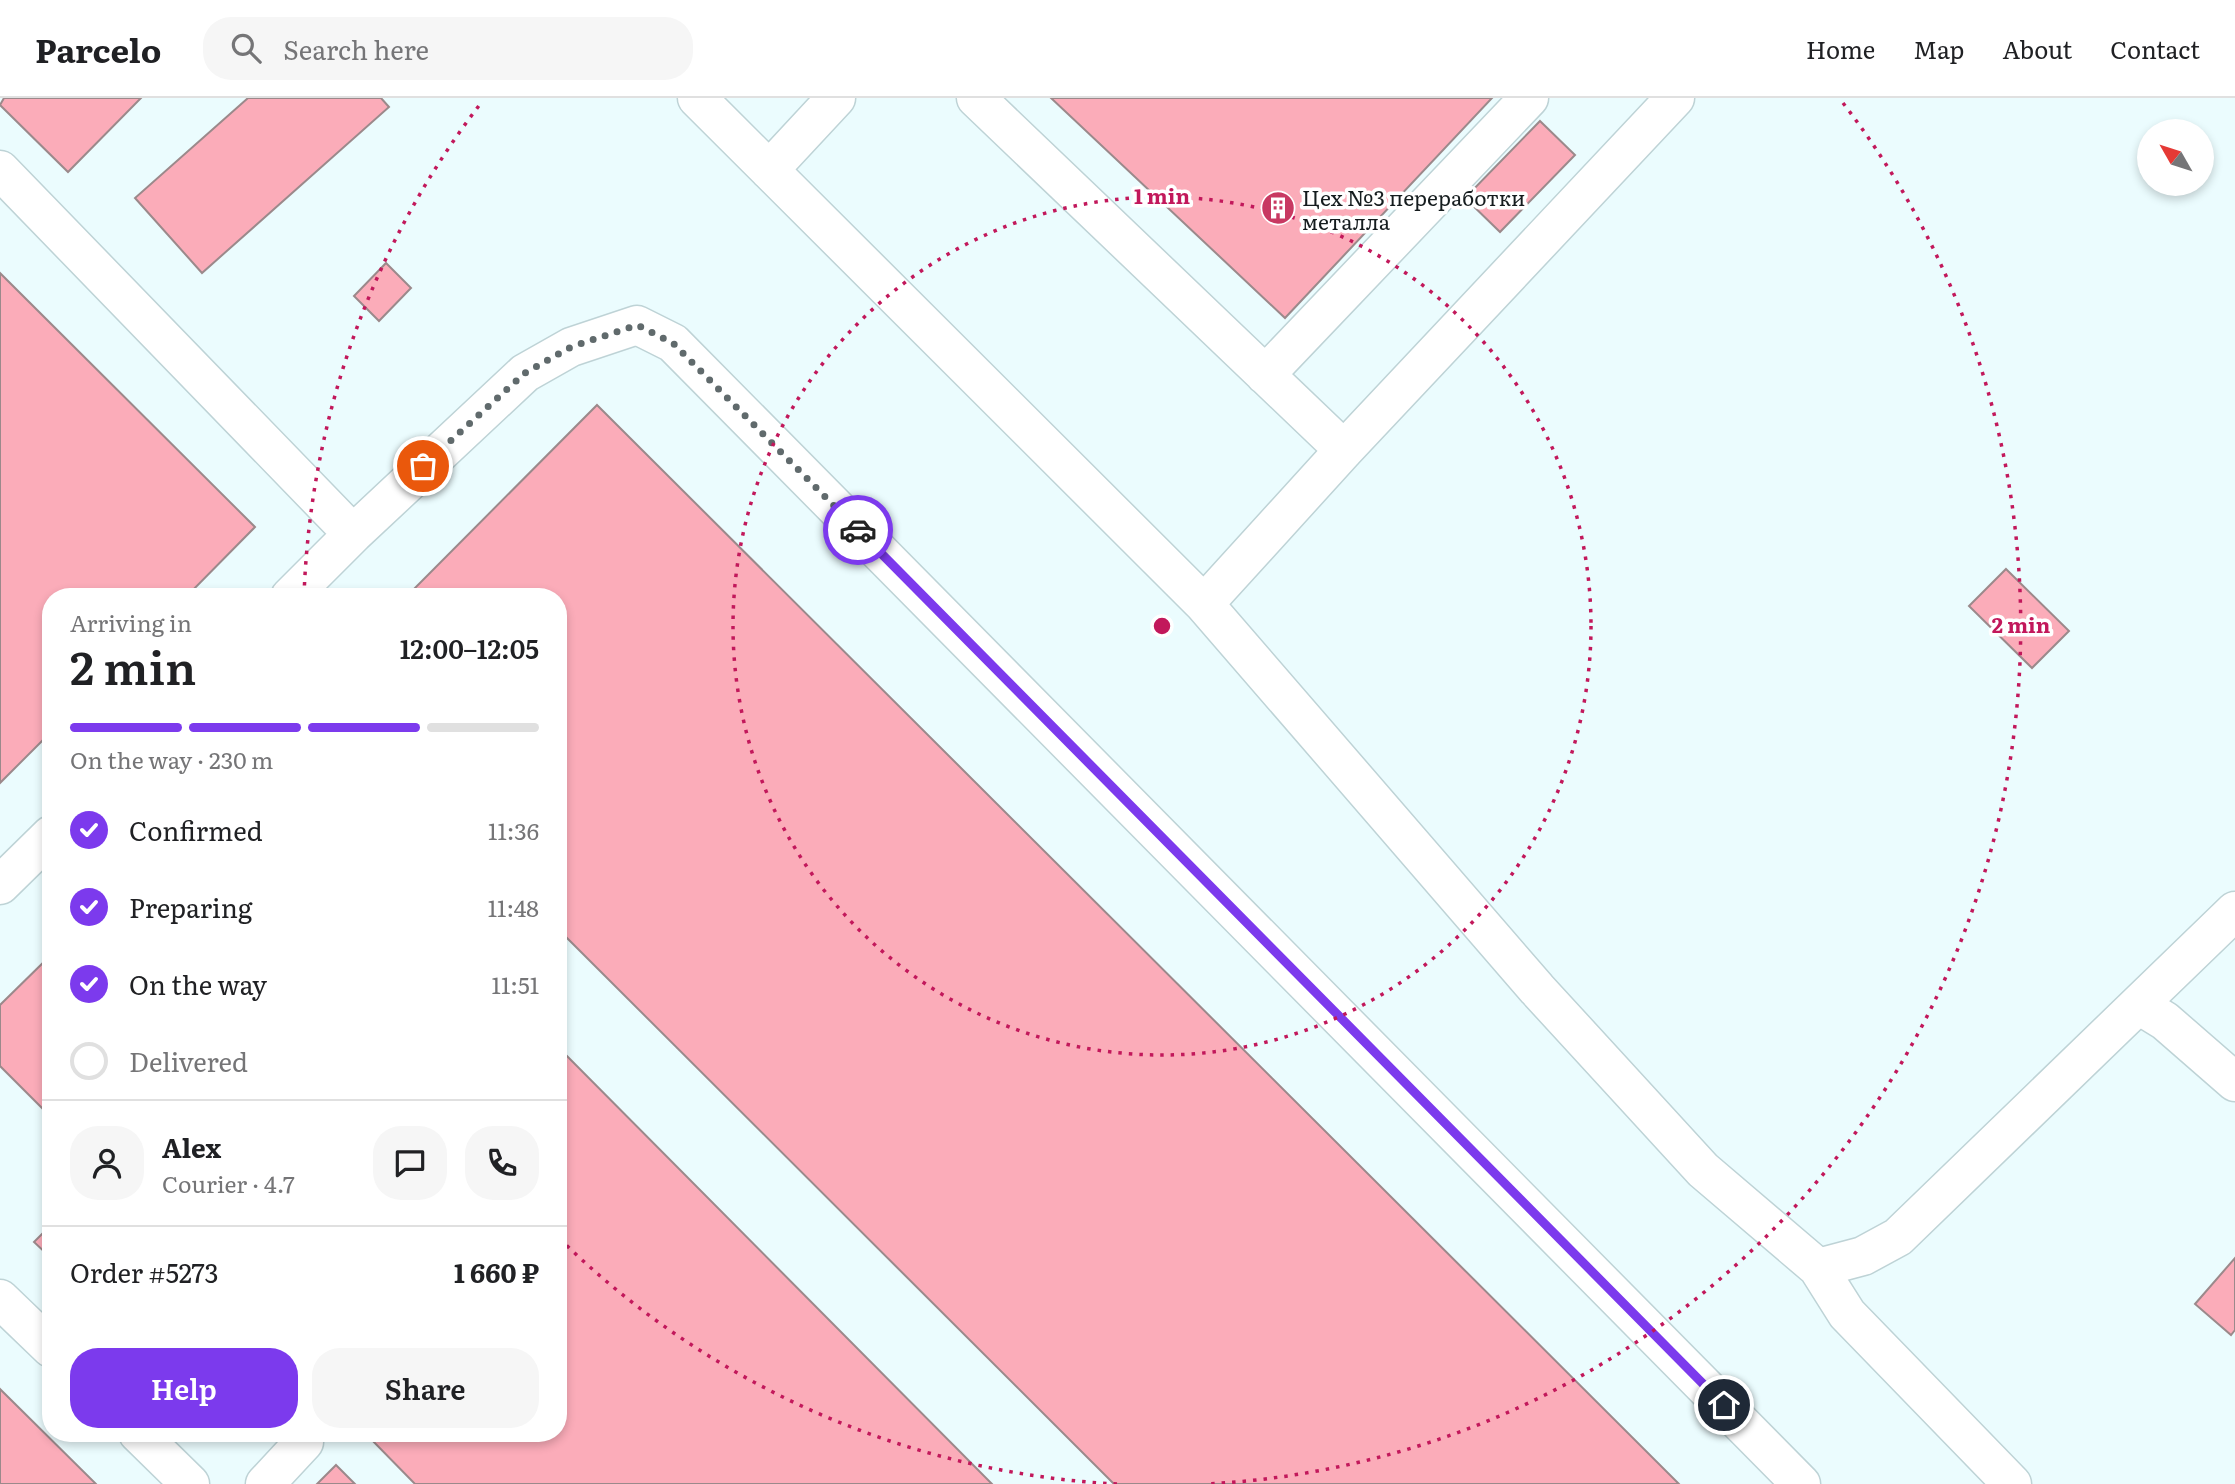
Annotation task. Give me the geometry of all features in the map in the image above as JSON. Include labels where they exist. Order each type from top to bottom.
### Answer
[{"type":"lane","points":[[697,98],[1204,604],[1537,989],[1703,1170],[1818,1268],[1847,1314],[2012,1484]]},
{"type":"lane","points":[[769,170],[836,98]]},
{"type":"lane","points":[[976,98],[1344,450]]},
{"type":"lane","points":[[1265,375],[1529,98]]},
{"type":"lane","points":[[1204,604],[1344,450],[1675,98]]},
{"type":"lane","points":[[0,170],[353,534]]},
{"type":"lane","points":[[299,588],[525,373],[571,347],[637,325],[673,343],[1801,1484]]},
{"type":"lane","points":[[0,885],[42,844]]},
{"type":"lane","points":[[1818,1268],[1863,1256],[1898,1237],[2235,911]]},
{"type":"lane","points":[[2139,1005],[2165,1021],[2235,1082]]},
{"type":"lane","points":[[0,1299],[42,1339]]},
{"type":"lane","points":[[147,1442],[190,1484]]},
{"type":"lane","points":[[265,1484],[304,1442]]},
{"type":"building","points":[[4,98],[141,98],[68,172],[0,105]]},
{"type":"building","points":[[248,98],[381,98],[389,107],[202,273],[135,198]]},
{"type":"building","name":"Цех №3 переработки металла","points":[[1051,98],[1492,98],[1285,318]]},
{"type":"building","points":[[1540,121],[1575,155],[1500,232],[1465,198]]},
{"type":"building","points":[[386,263],[411,288],[379,321],[354,296]]},
{"type":"building","points":[[0,273],[255,527],[195,588],[42,588],[42,741],[0,783]]},
{"type":"building","points":[[597,405],[1679,1484],[1114,1484],[567,938],[567,588],[415,588]]},
{"type":"building","points":[[2006,569],[2069,631],[2032,668],[1969,606]]},
{"type":"building","points":[[42,964],[42,1108],[0,1066],[0,1005]]},
{"type":"building","points":[[567,1056],[992,1484],[415,1484],[374,1442],[567,1442]]},
{"type":"building","points":[[42,1234],[42,1250],[34,1242]]},
{"type":"building","points":[[2235,1258],[2235,1330],[2231,1335],[2195,1304]]},
{"type":"building","points":[[0,1389],[42,1431],[42,1442],[54,1442],[96,1484],[0,1484]]},
{"type":"building","points":[[336,1465],[355,1484],[317,1484]]},
{"type":"way so far","points":[[423,466],[525,373],[571,347],[637,325],[673,343],[858,530]]},
{"type":"place","name":"Цех №3 переработки металла","points":[[1278,208]]},
{"type":"route","points":[[858,530],[1724,1405]]}]
